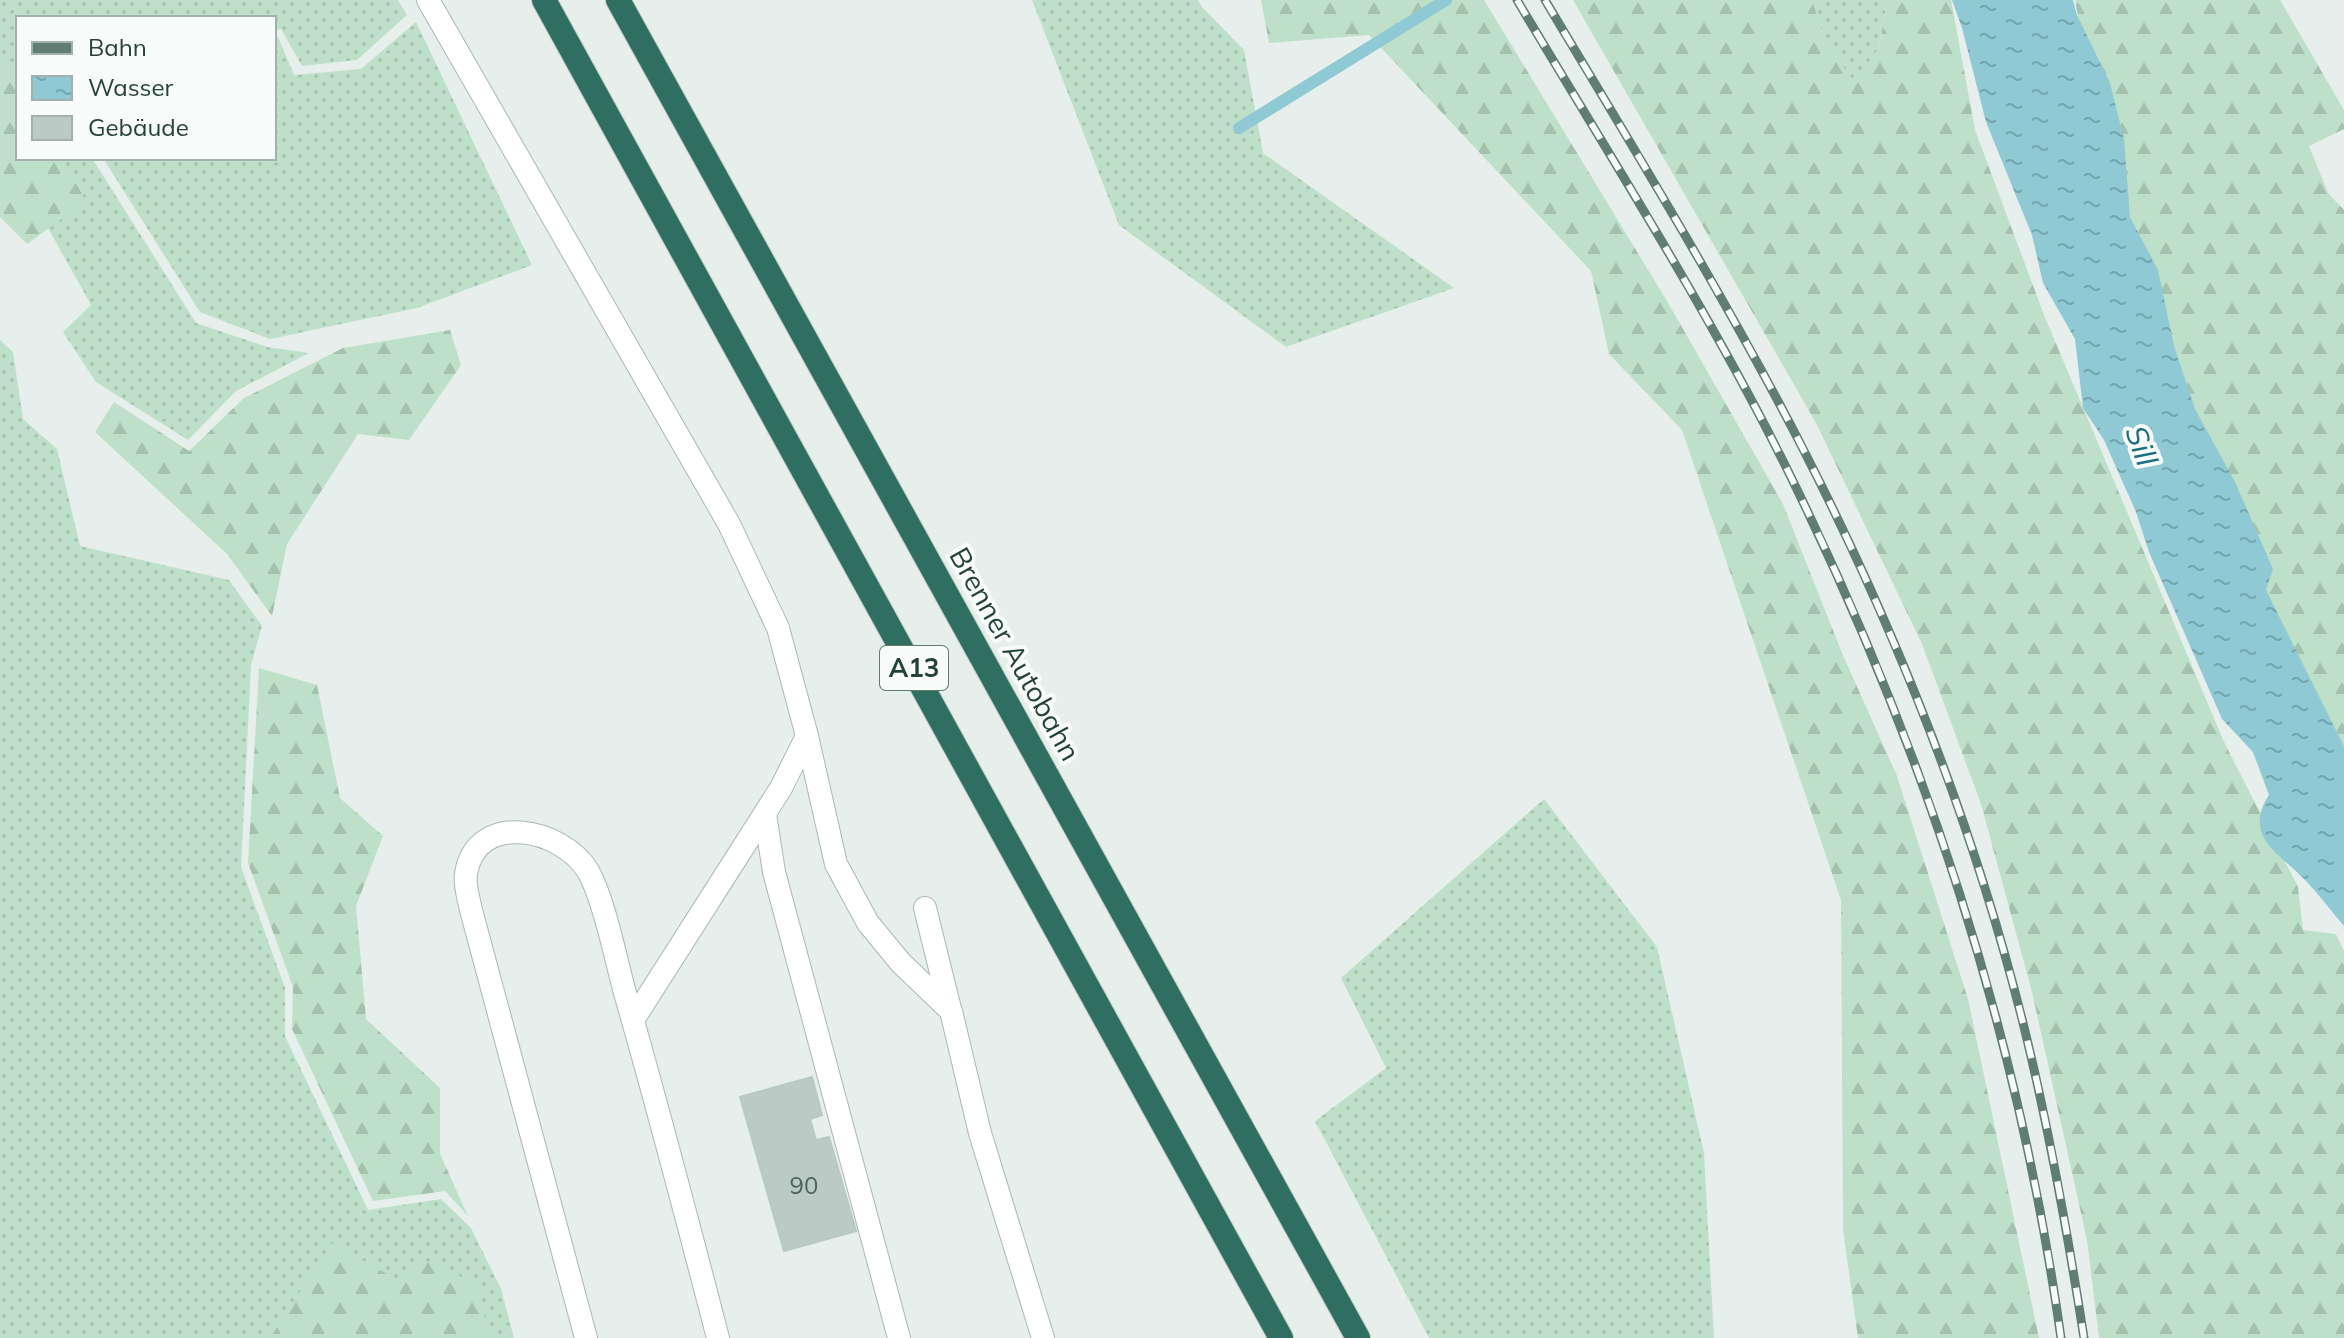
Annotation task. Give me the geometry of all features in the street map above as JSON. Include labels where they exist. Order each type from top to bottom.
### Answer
[{"type":"highway","name":"A13","points":[[544,0],[1281,1338]]},
{"type":"highway","name":"Brenner Autobahn","points":[[618,0],[1358,1338]]},
{"type":"lane","points":[[428,0],[729,524],[778,628],[836,864],[868,923],[901,963],[951,1011]]},
{"type":"lane","points":[[633,1020],[765,814],[807,736]]},
{"type":"lane","points":[[765,814],[774,872],[899,1338]]},
{"type":"lane","points":[[586,1338],[471,910],[465,876],[473,855],[489,838],[515,831],[543,835],[567,848],[588,871],[633,1020],[718,1338]]},
{"type":"lane","points":[[925,908],[980,1133],[1043,1338]]},
{"type":"green space","points":[[0,0],[398,0],[407,15],[357,60],[302,66],[281,29],[276,30],[276,16],[16,16],[16,160],[93,160],[196,323],[267,347],[309,353],[236,391],[188,440],[96,382],[63,332],[91,305],[0,142]]},
{"type":"green space","points":[[1032,0],[1198,0],[1244,50],[1263,153],[1454,288],[1286,347],[1119,225]]},
{"type":"green space","points":[[1261,0],[1484,0],[1667,301],[1783,504],[1842,653],[1897,776],[1968,999],[2039,1338],[1858,1338],[1843,1229],[1841,900],[1682,430],[1609,354],[1591,271],[1369,35],[1269,43]]},
{"type":"green space","points":[[1573,0],[1812,0],[1826,44],[1855,82],[1879,48],[1886,6],[1884,0],[1951,0],[1975,130],[2044,315],[2224,742],[2298,887],[2303,930],[2336,934],[2344,951],[2344,1338],[2099,1338],[2087,1240],[2032,992],[1981,804],[1922,644],[1816,423]]},
{"type":"green space","points":[[1812,0],[1884,0],[1886,6],[1879,48],[1855,83],[1826,44]]},
{"type":"green space","points":[[2075,0],[2280,0],[2344,110],[2344,129],[2309,146],[2328,193],[2344,210],[2344,746],[2197,454],[2120,239]]},
{"type":"green space","points":[[416,22],[532,265],[417,308],[270,339],[200,312],[104,160],[276,160],[276,38],[294,75],[361,69]]},
{"type":"green space","points":[[0,50],[16,78],[16,160],[62,160],[86,201],[27,244],[0,217]]},
{"type":"green space","points":[[450,330],[461,365],[409,440],[358,434],[287,544],[272,616],[227,554],[95,432],[114,402],[189,451],[244,398],[343,348]]},
{"type":"green space","points":[[0,340],[13,352],[23,419],[57,449],[80,546],[229,580],[262,626],[251,665],[241,867],[285,988],[285,1036],[368,1210],[441,1199],[471,1228],[501,1289],[514,1338],[0,1338]]},
{"type":"green space","points":[[259,668],[317,685],[340,798],[383,836],[356,906],[366,1019],[440,1088],[440,1154],[468,1216],[445,1191],[373,1201],[292,1029],[293,987],[248,863]]},
{"type":"green space","points":[[1544,799],[1657,947],[1704,1153],[1714,1338],[1429,1338],[1315,1121],[1386,1068],[1341,978]]},
{"type":"green space","points":[[332,1243],[396,1279],[424,1260],[479,1285],[489,1338],[270,1338]]},
{"type":"water","name":"Sill","points":[[1952,0],[2073,0],[2077,15],[2110,83],[2124,139],[2130,217],[2158,270],[2174,346],[2195,409],[2235,482],[2273,569],[2266,590],[2344,746],[2344,926],[2262,834],[2262,810],[2269,795],[2253,752],[2222,719],[2104,440],[2083,408],[2075,339],[2043,283],[2032,235],[1986,122]]},
{"type":"building","points":[[812,1077],[822,1115],[810,1119],[816,1140],[829,1137],[856,1231],[784,1251],[740,1097]]},
{"type":"waterway","points":[[1239,128],[1446,0]]},
{"type":"railway","points":[[1517,0],[1656,232],[1756,409],[1787,469],[1882,679],[1923,785],[1992,1001],[2042,1224],[2061,1338]]},
{"type":"railway","points":[[1545,0],[1708,275],[1800,443],[1867,581],[1927,723],[1978,868],[2021,1015],[2056,1176],[2084,1338]]}]
